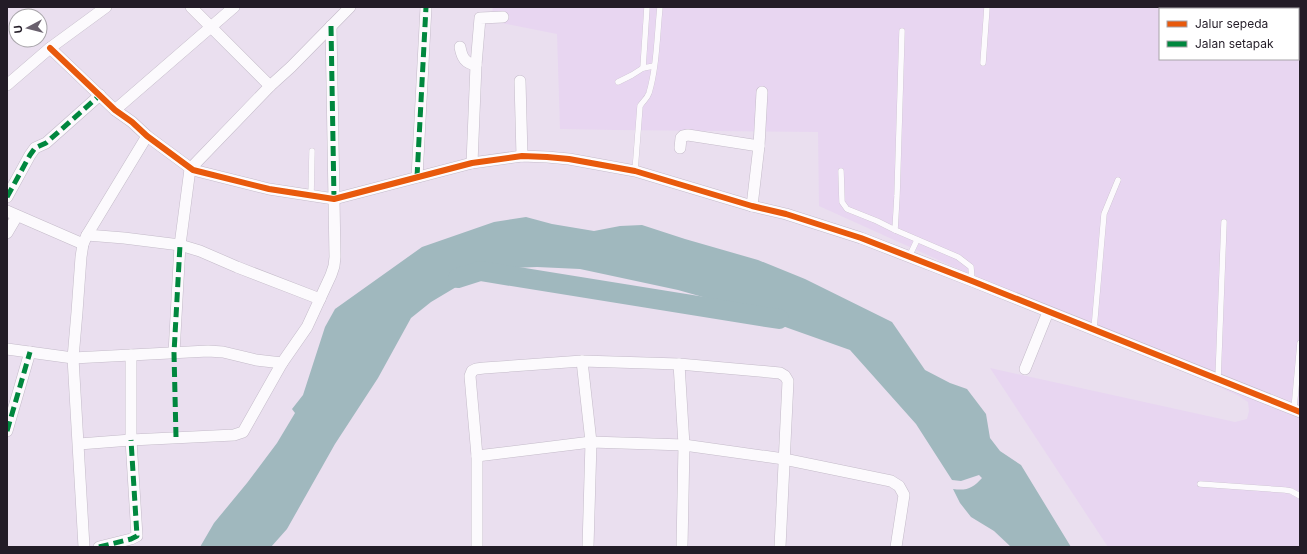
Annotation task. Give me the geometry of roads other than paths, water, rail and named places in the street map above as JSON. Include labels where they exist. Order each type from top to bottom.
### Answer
[{"type":"street","points":[[7,85],[50,48],[106,7]]},
{"type":"street","points":[[191,7],[270,86]]},
{"type":"street","points":[[115,110],[234,7]]},
{"type":"street","points":[[174,353],[180,245],[190,169],[270,86],[291,67],[350,7]]},
{"type":"street","points":[[417,177],[426,7]]},
{"type":"street","points":[[472,164],[476,65],[480,18],[503,17]]},
{"type":"street","points":[[79,444],[234,435],[243,432],[282,363],[308,327],[334,266],[331,26]]},
{"type":"street","points":[[460,47],[464,60],[476,65]]},
{"type":"street","points":[[50,48],[115,110],[190,169],[269,189],[334,199],[472,164],[522,156],[569,159],[635,171],[752,206],[786,214],[861,238],[1297,410]]},
{"type":"street","points":[[520,81],[522,156]]},
{"type":"street","points":[[752,206],[760,146],[762,92]]},
{"type":"street","points":[[7,197],[35,148],[46,142],[100,95]]},
{"type":"street","points":[[680,148],[681,138],[688,135],[760,146]]},
{"type":"street","points":[[84,547],[73,358],[80,257],[85,240],[147,136]]},
{"type":"street","points":[[7,234],[12,213],[85,240],[124,238],[180,245],[200,251],[320,299]]},
{"type":"street","points":[[1025,369],[1048,312]]},
{"type":"street","points":[[7,349],[73,358],[208,351],[223,352],[256,360],[282,363]]},
{"type":"street","points":[[7,431],[30,352]]},
{"type":"street","points":[[99,547],[131,539],[137,536],[131,440],[131,355]]},
{"type":"street","points":[[582,361],[591,442],[588,547]]},
{"type":"street","points":[[477,547],[477,456],[470,376],[472,371],[484,368],[582,361],[680,364],[780,373],[785,376],[788,382],[780,547]]},
{"type":"street","points":[[680,364],[684,445],[682,547]]},
{"type":"street","points":[[477,456],[591,442],[684,445],[784,459],[891,481],[899,486],[904,495],[896,547]]},
{"type":"lane","points":[[643,68],[647,7]]},
{"type":"lane","points":[[635,171],[640,106],[642,101],[646,99],[649,94],[654,66],[660,7]]},
{"type":"lane","points":[[983,63],[987,7]]},
{"type":"lane","points":[[895,230],[898,196],[902,31]]},
{"type":"lane","points":[[618,82],[643,68],[654,66]]},
{"type":"lane","points":[[311,196],[312,151]]},
{"type":"lane","points":[[841,171],[842,202],[847,209],[958,257],[969,264],[972,271],[972,281]]},
{"type":"lane","points":[[1094,329],[1104,214],[1118,180]]},
{"type":"lane","points":[[1218,379],[1224,222]]},
{"type":"lane","points":[[909,257],[917,240]]},
{"type":"lane","points":[[1297,410],[1300,343]]},
{"type":"lane","points":[[1200,484],[1285,490],[1291,491],[1300,496]]},
{"type":"waterway","points":[[458,278],[480,271],[779,319]]}]
